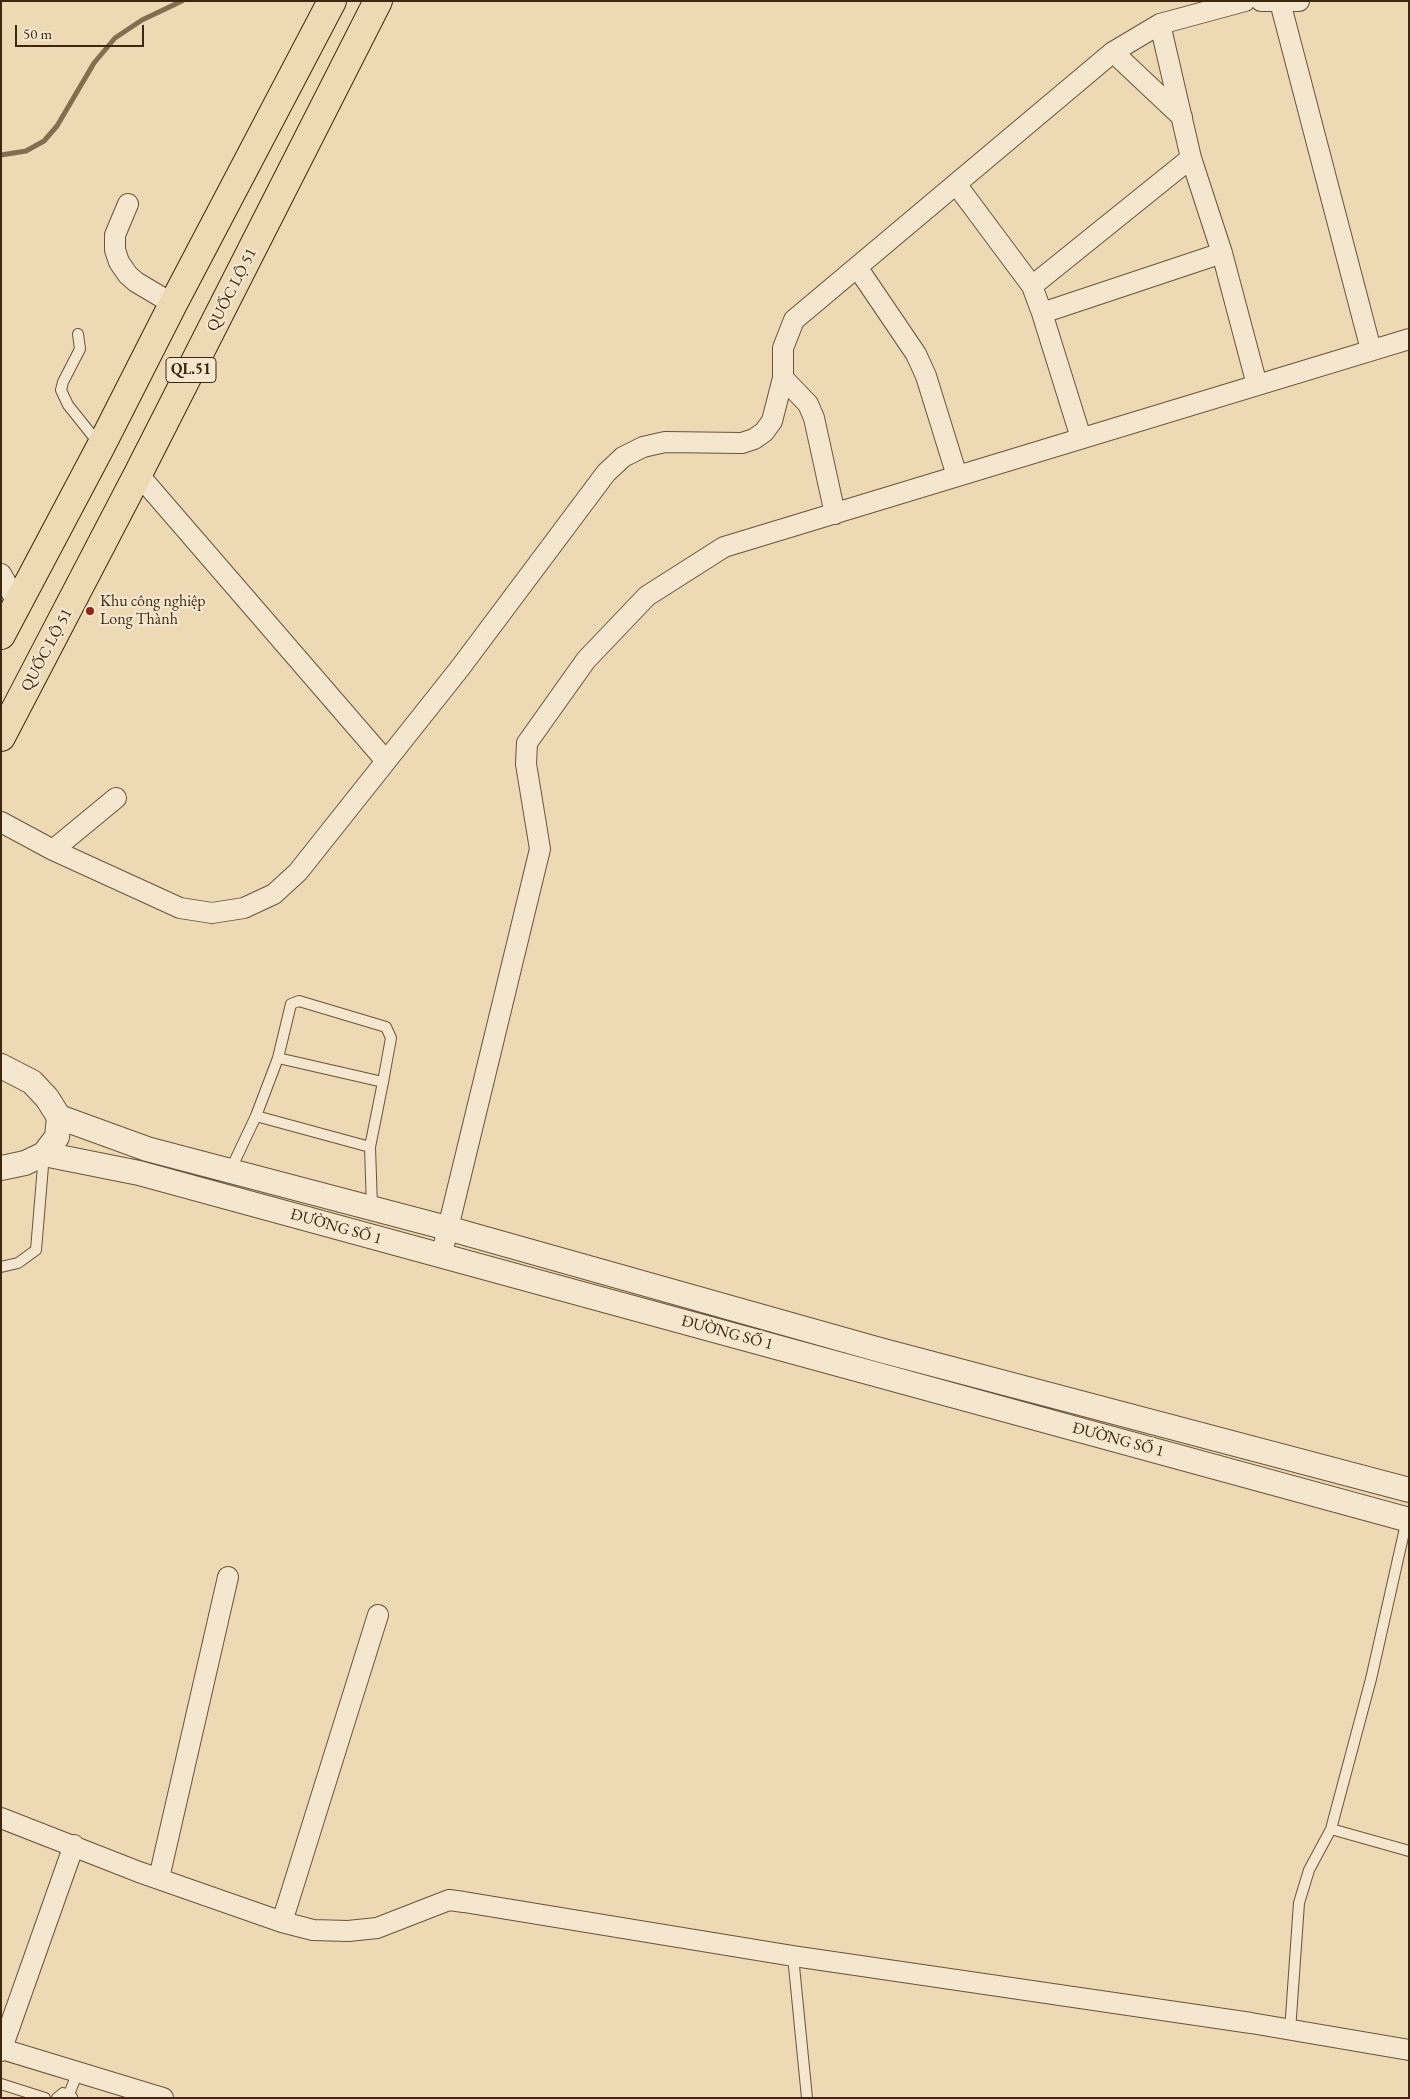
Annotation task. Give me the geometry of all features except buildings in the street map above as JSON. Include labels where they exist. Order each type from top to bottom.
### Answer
[{"type":"highway","name":"QL.51","points":[[1,635],[332,1]]},
{"type":"highway","name":"QUỐC LỘ 51","points":[[1,737],[138,474],[378,1]]},
{"type":"street","points":[[1,822],[53,850],[180,908],[212,913],[244,908],[274,894],[298,872],[460,668],[606,473],[623,457],[643,447],[658,443],[742,443],[754,439],[764,432],[772,421],[783,378],[783,348],[794,320],[1113,52],[1160,24],[1244,1]]},
{"type":"street","points":[[1280,2],[1370,350]]},
{"type":"street","points":[[1160,24],[1192,158],[1222,253],[1257,385]]},
{"type":"street","points":[[1113,52],[1182,117]]},
{"type":"street","points":[[1032,286],[1192,158]]},
{"type":"street","points":[[956,184],[1032,286],[1042,312],[1081,438]]},
{"type":"street","points":[[128,204],[115,235],[115,250],[119,262],[128,275],[136,282],[173,304]]},
{"type":"street","points":[[1042,312],[1222,253]]},
{"type":"street","points":[[858,267],[916,354],[926,376],[958,476]]},
{"type":"street","points":[[441,1257],[540,849],[526,764],[527,743],[586,660],[646,596],[724,547],[1409,339]]},
{"type":"street","points":[[783,378],[808,404],[814,418],[834,514]]},
{"type":"street","points":[[138,474],[386,761]]},
{"type":"street","points":[[1,574],[18,604]]},
{"type":"street","points":[[53,850],[116,798]]},
{"type":"street","points":[[1,1066],[32,1082],[47,1098],[59,1117],[57,1137],[44,1154],[25,1163],[1,1168]]},
{"type":"street","name":"ĐƯỜNG SỐ 1","points":[[59,1117],[146,1149],[447,1228],[889,1352],[1409,1490]]},
{"type":"street","name":"ĐƯỜNG SỐ 1","points":[[44,1154],[139,1173],[441,1257],[1408,1517]]},
{"type":"street","points":[[160,1878],[228,1577]]},
{"type":"street","points":[[282,1922],[378,1615]]},
{"type":"street","points":[[1,1818],[282,1922],[313,1930],[368,1930],[449,1900],[793,1956],[1242,2021],[1409,2050]]},
{"type":"street","points":[[74,1846],[2,2050],[163,2098]]},
{"type":"lane","points":[[78,334],[80,349],[63,382],[63,398],[101,446]]},
{"type":"lane","points":[[230,1171],[256,1116],[278,1058],[291,1004],[299,1001],[386,1027],[391,1038],[370,1147],[372,1208]]},
{"type":"lane","points":[[278,1058],[383,1082]]},
{"type":"lane","points":[[256,1116],[370,1147]]},
{"type":"lane","points":[[1,1267],[18,1263],[36,1250],[44,1154]]},
{"type":"lane","points":[[1290,2030],[1299,1903],[1309,1870],[1331,1829],[1370,1679],[1408,1517]]},
{"type":"lane","points":[[1331,1829],[1409,1851]]},
{"type":"lane","points":[[793,1956],[808,2098]]},
{"type":"lane","points":[[57,2098],[63,2093],[71,2096],[78,2072]]},
{"type":"lane","points":[[1,2084],[45,2098]]},
{"type":"waterway","points":[[1,155],[26,151],[44,141],[57,126],[94,63],[115,38],[142,20],[182,1]]},
{"type":"place","name":"Khu công nghiệp Long Thành","points":[[90,611]]}]
